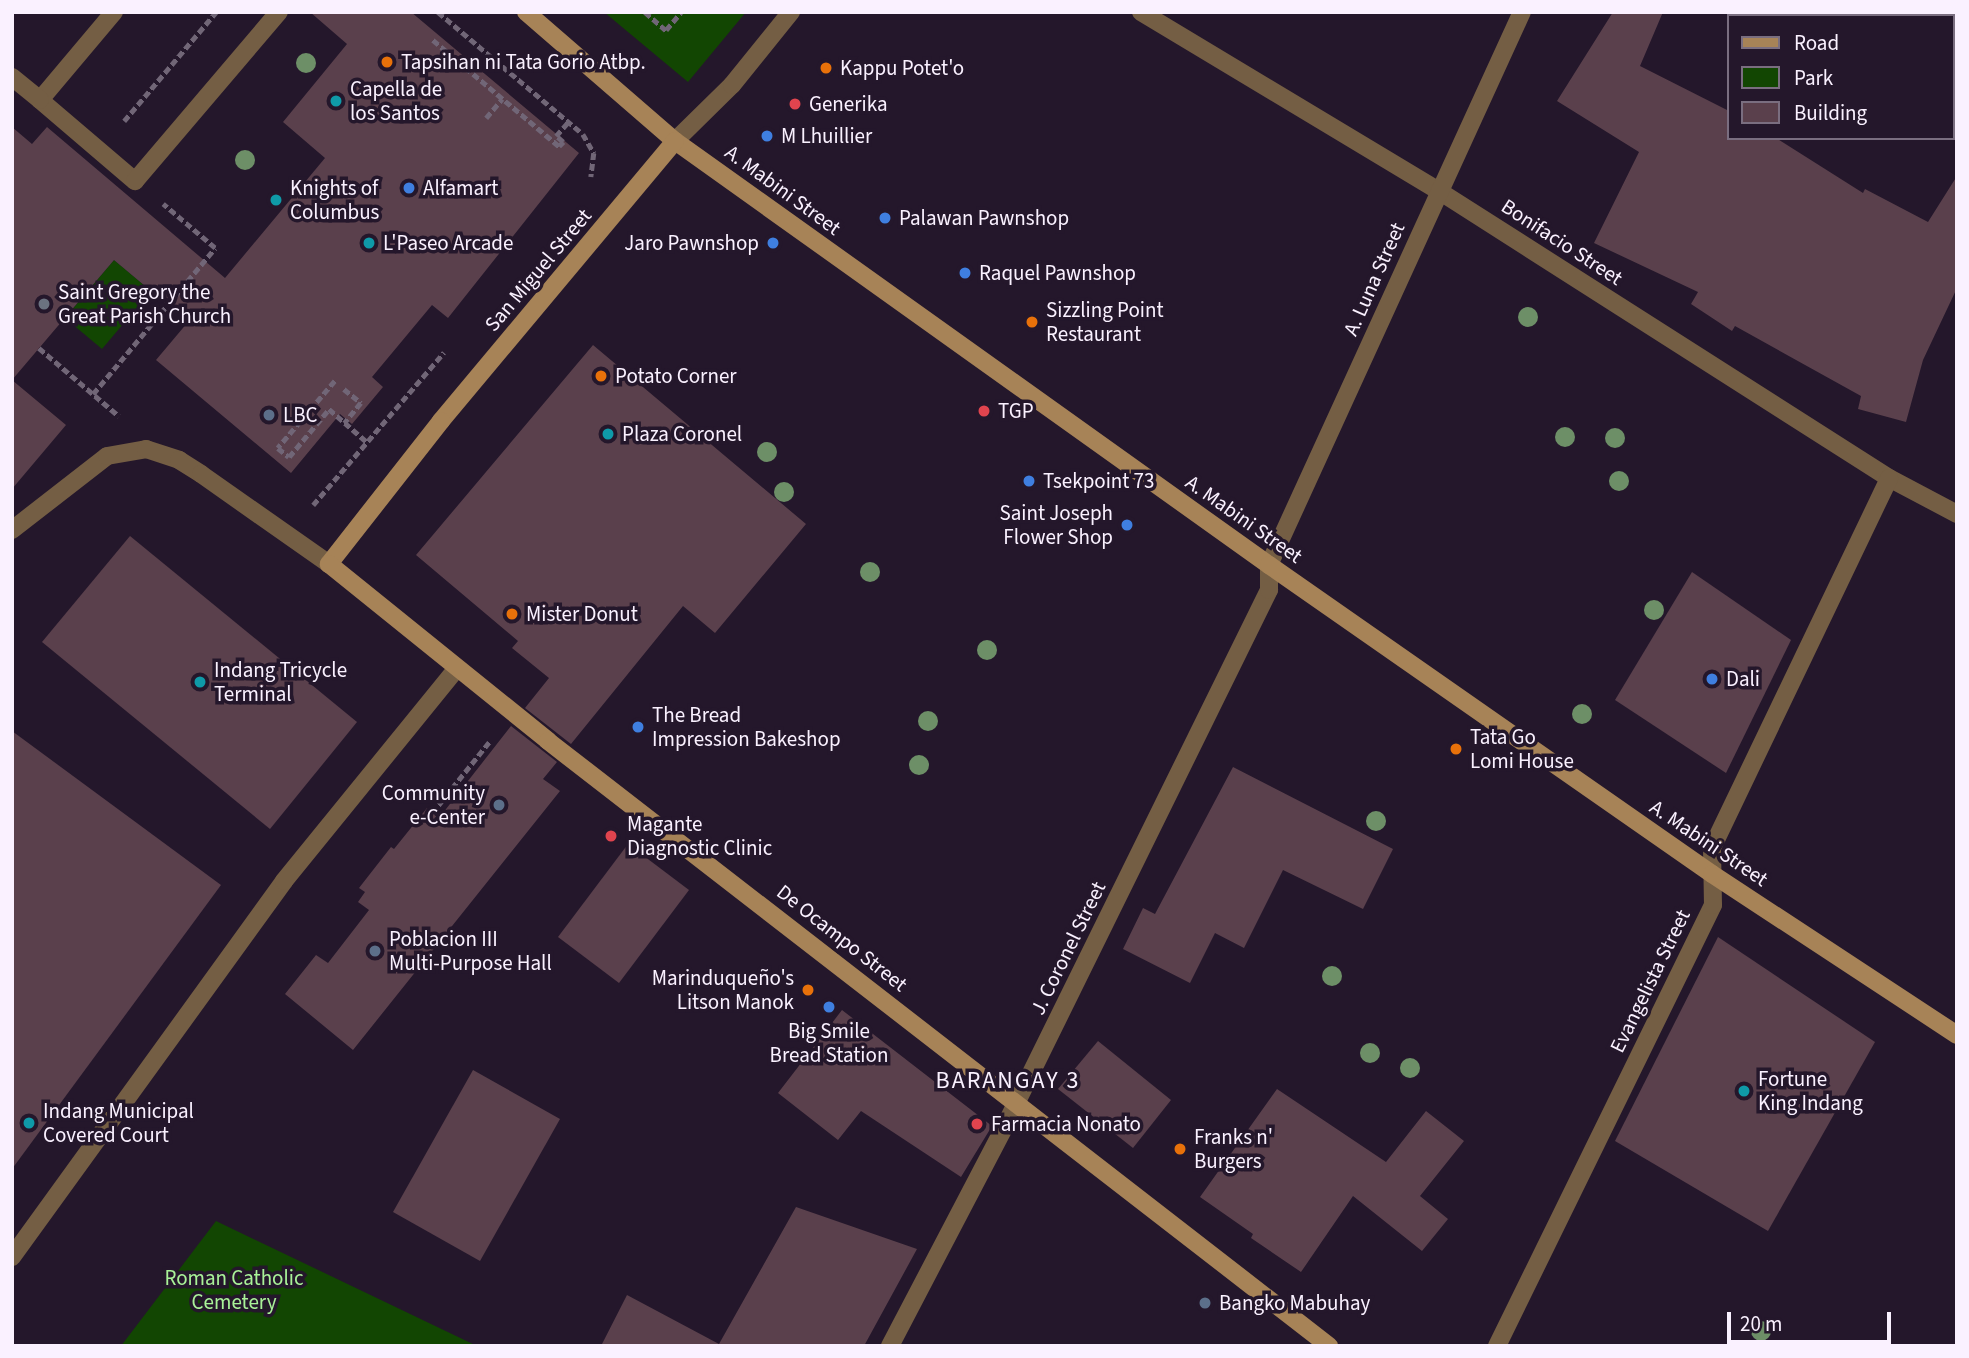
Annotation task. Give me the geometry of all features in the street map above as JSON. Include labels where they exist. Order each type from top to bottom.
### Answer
[{"type":"main road","name":"A. Mabini Street","points":[[526,12],[675,141],[1269,565],[1712,874],[1957,1035]]},
{"type":"main road","name":"San Miguel Street","points":[[329,564],[441,421],[675,141]]},
{"type":"main road","name":"De Ocampo Street","points":[[329,564],[456,669],[1017,1101],[1329,1346]]},
{"type":"street","points":[[40,100],[114,12]]},
{"type":"street","points":[[12,77],[135,181],[279,12]]},
{"type":"street","name":"San Miguel Street","points":[[675,141],[732,85],[791,12]]},
{"type":"street","name":"Bonifacio Street","points":[[1141,12],[1439,191],[1889,478],[1957,514]]},
{"type":"street","name":"A. Luna Street","points":[[1269,565],[1522,12]]},
{"type":"street","points":[[12,530],[107,456],[146,449],[190,467],[329,564]]},
{"type":"street","name":"Evangelista Street","points":[[1497,1346],[1713,905],[1712,848],[1889,478]]},
{"type":"street","name":"J. Coronel Street","points":[[890,1346],[1017,1101],[1269,590],[1269,565]]},
{"type":"street","points":[[12,1257],[284,881],[456,669]]},
{"type":"path","points":[[100,150],[216,12]]},
{"type":"path","points":[[438,12],[583,134],[594,153],[593,174],[586,185]]},
{"type":"path","points":[[645,12],[666,30],[681,12]]},
{"type":"path","points":[[433,40],[559,146],[563,142],[556,136],[568,122]]},
{"type":"path","points":[[486,118],[502,99]]},
{"type":"path","points":[[93,394],[215,248],[135,181]]},
{"type":"path","points":[[307,512],[453,341]]},
{"type":"path","points":[[40,348],[113,411]]},
{"type":"path","points":[[335,381],[278,448],[289,457],[329,410],[367,442]]},
{"type":"path","points":[[344,389],[361,403],[345,423]]},
{"type":"path","points":[[432,813],[497,732]]},
{"type":"green space","points":[[604,12],[746,12],[688,82]]},
{"type":"green space","points":[[114,260],[151,291],[102,349],[65,318]]},
{"type":"green space","name":"Roman Catholic Cemetery","points":[[216,1221],[477,1346],[121,1346]]},
{"type":"building","name":"L'Paseo Arcade","points":[[310,12],[411,12],[579,153],[448,318],[432,305],[372,377],[383,387],[352,424],[340,414],[291,473],[156,360],[188,322],[114,260],[12,380],[12,127],[32,144],[47,127],[225,278],[325,158],[283,122],[347,44]]},
{"type":"building","points":[[1613,12],[1663,12],[1640,66],[1728,110],[1728,140],[1779,140],[1863,193],[1865,189],[1928,222],[1957,176],[1957,288],[1923,360],[1906,422],[1858,409],[1861,396],[1735,326],[1732,331],[1691,304],[1698,292],[1594,243],[1639,152],[1557,101]]},
{"type":"building","name":"Plaza Coronel","points":[[593,345],[806,524],[715,633],[683,606],[571,744],[525,708],[549,678],[512,648],[518,641],[416,555]]},
{"type":"building","points":[[12,380],[66,425],[12,489]]},
{"type":"building","name":"Indang Tricycle Terminal","points":[[130,536],[357,722],[270,829],[42,642]]},
{"type":"building","points":[[1692,572],[1791,640],[1726,773],[1615,700]]},
{"type":"building","points":[[511,726],[557,762],[543,779],[560,791],[353,1050],[285,994],[316,955],[328,963],[369,910],[358,902],[365,892],[359,888],[391,847],[394,849],[427,808],[439,818]]},
{"type":"building","points":[[12,731],[221,885],[12,1169]]},
{"type":"building","points":[[1233,767],[1393,849],[1363,909],[1283,870],[1244,948],[1215,933],[1190,983],[1123,949],[1143,908],[1155,914]]},
{"type":"building","points":[[628,844],[689,890],[619,983],[558,937]]},
{"type":"building","name":"Fortune King Indang","points":[[1718,937],[1875,1042],[1768,1231],[1615,1141]]},
{"type":"building","points":[[842,1010],[992,1126],[961,1177],[861,1111],[838,1140],[778,1093]]},
{"type":"building","points":[[1098,1041],[1171,1100],[1133,1148],[1058,1089]]},
{"type":"building","points":[[473,1070],[560,1119],[480,1261],[393,1212]]},
{"type":"building","points":[[1277,1089],[1386,1162],[1426,1111],[1464,1141],[1420,1196],[1448,1219],[1422,1251],[1353,1196],[1301,1272],[1251,1238],[1253,1234],[1200,1197]]},
{"type":"building","points":[[796,1207],[917,1249],[864,1346],[601,1346],[627,1295],[719,1344]]},
{"type":"place","name":"Tapsihan ni Tata Gorio Atbp.","points":[[387,62]]},
{"type":"place","name":"Kappu Potet'o","points":[[826,68]]},
{"type":"place","name":"Capella de los Santos","points":[[336,101]]},
{"type":"place","name":"Generika","points":[[795,104]]},
{"type":"place","name":"M Lhuillier","points":[[767,136]]},
{"type":"place","name":"Alfamart","points":[[409,188]]},
{"type":"place","name":"Knights of Columbus","points":[[276,200]]},
{"type":"place","name":"Palawan Pawnshop","points":[[885,218]]},
{"type":"place","name":"L'Paseo Arcade","points":[[369,243]]},
{"type":"place","name":"Jaro Pawnshop","points":[[773,243]]},
{"type":"place","name":"Raquel Pawnshop","points":[[965,273]]},
{"type":"place","name":"Saint Gregory the Great Parish Church","points":[[44,304]]},
{"type":"place","name":"Sizzling Point Restaurant","points":[[1032,322]]},
{"type":"place","name":"Potato Corner","points":[[601,376]]},
{"type":"place","name":"TGP","points":[[984,411]]},
{"type":"place","name":"LBC","points":[[269,415]]},
{"type":"place","name":"Plaza Coronel","points":[[608,434]]},
{"type":"place","name":"Tsekpoint 73","points":[[1029,481]]},
{"type":"place","name":"Saint Joseph Flower Shop","points":[[1127,525]]},
{"type":"place","name":"Mister Donut","points":[[512,614]]},
{"type":"place","name":"Dali","points":[[1712,679]]},
{"type":"place","name":"Indang Tricycle Terminal","points":[[200,682]]},
{"type":"place","name":"The Bread Impression Bakeshop","points":[[638,727]]},
{"type":"place","name":"Tata Go Lomi House","points":[[1456,749]]},
{"type":"place","name":"Community e-Center","points":[[499,805]]},
{"type":"place","name":"Magante Diagnostic Clinic","points":[[611,836]]},
{"type":"place","name":"Poblacion III Multi-Purpose Hall","points":[[375,951]]},
{"type":"place","name":"Marinduqueño's Litson Manok","points":[[808,990]]},
{"type":"place","name":"Big Smile Bread Station","points":[[829,1007]]},
{"type":"place","name":"Fortune King Indang","points":[[1744,1091]]},
{"type":"place","name":"Indang Municipal Covered Court","points":[[29,1123]]},
{"type":"place","name":"Farmacia Nonato","points":[[977,1124]]},
{"type":"place","name":"Franks n' Burgers","points":[[1180,1149]]},
{"type":"place","name":"Bangko Mabuhay","points":[[1205,1303]]},
{"type":"district","name":"BARANGAY 3","points":[[1008,1081]]}]
